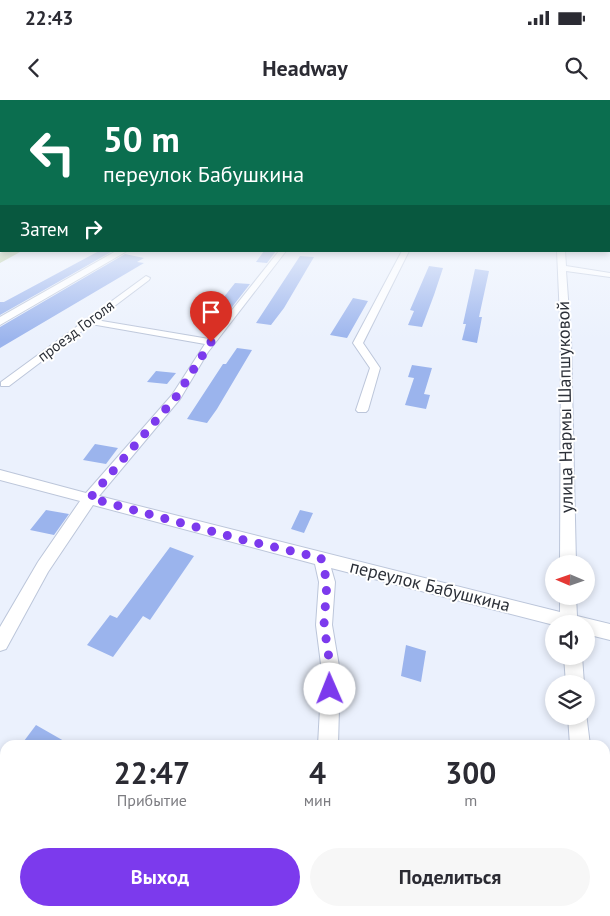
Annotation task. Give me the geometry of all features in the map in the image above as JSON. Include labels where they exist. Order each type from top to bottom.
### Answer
[{"type":"street","points":[[0,322],[101,264]]},
{"type":"street","points":[[0,643],[43,567],[90,498],[176,397],[211,342],[274,264]]},
{"type":"street","points":[[362,410],[376,368],[358,343],[399,264]]},
{"type":"street","name":"улица Нармы Шапшуковой","points":[[562,264],[566,340],[568,555]]},
{"type":"street","points":[[562,268],[610,275]]},
{"type":"street","name":"проезд Гоголя","points":[[5,384],[146,278]]},
{"type":"street","points":[[89,321],[211,342]]},
{"type":"street","name":"переулок Бабушкина","points":[[0,475],[240,539],[545,616]]},
{"type":"street","points":[[321,558],[327,582],[324,625],[331,672],[328,740]]},
{"type":"street","points":[[595,628],[610,632]]},
{"type":"street","points":[[579,725],[580,740]]},
{"type":"building","points":[[75,264],[90,264],[0,315],[0,302],[4,302]]},
{"type":"building","points":[[108,264],[142,264],[0,348],[0,327]]},
{"type":"building","points":[[295,264],[310,264],[284,308],[271,325],[256,323]]},
{"type":"building","points":[[429,266],[443,268],[434,295],[422,327],[408,325],[414,311],[410,310]]},
{"type":"building","points":[[475,269],[489,271],[479,317],[482,317],[477,343],[462,340],[466,324],[463,324]]},
{"type":"building","points":[[235,283],[250,284],[215,329],[200,327]]},
{"type":"building","points":[[353,298],[368,301],[347,338],[330,335]]},
{"type":"building","points":[[237,348],[252,350],[217,409],[207,423],[187,419],[223,364],[226,364]]},
{"type":"building","points":[[412,365],[432,368],[424,394],[430,395],[426,409],[405,405],[414,378],[408,377]]},
{"type":"building","points":[[156,371],[176,373],[167,384],[147,382]]},
{"type":"building","points":[[95,444],[118,448],[106,464],[83,460]]},
{"type":"building","points":[[46,510],[69,514],[54,535],[30,530]]},
{"type":"building","points":[[300,510],[313,513],[304,533],[291,529]]},
{"type":"building","points":[[170,547],[194,556],[150,620],[143,616],[113,657],[87,645],[110,615],[117,618]]},
{"type":"building","points":[[406,645],[426,651],[421,682],[401,676]]},
{"type":"building","points":[[36,725],[62,740],[25,740]]},
{"type":"route","points":[[211,342],[204,350],[176,397],[90,498],[240,539],[321,558],[327,582],[324,625],[331,672],[330,689]]}]
